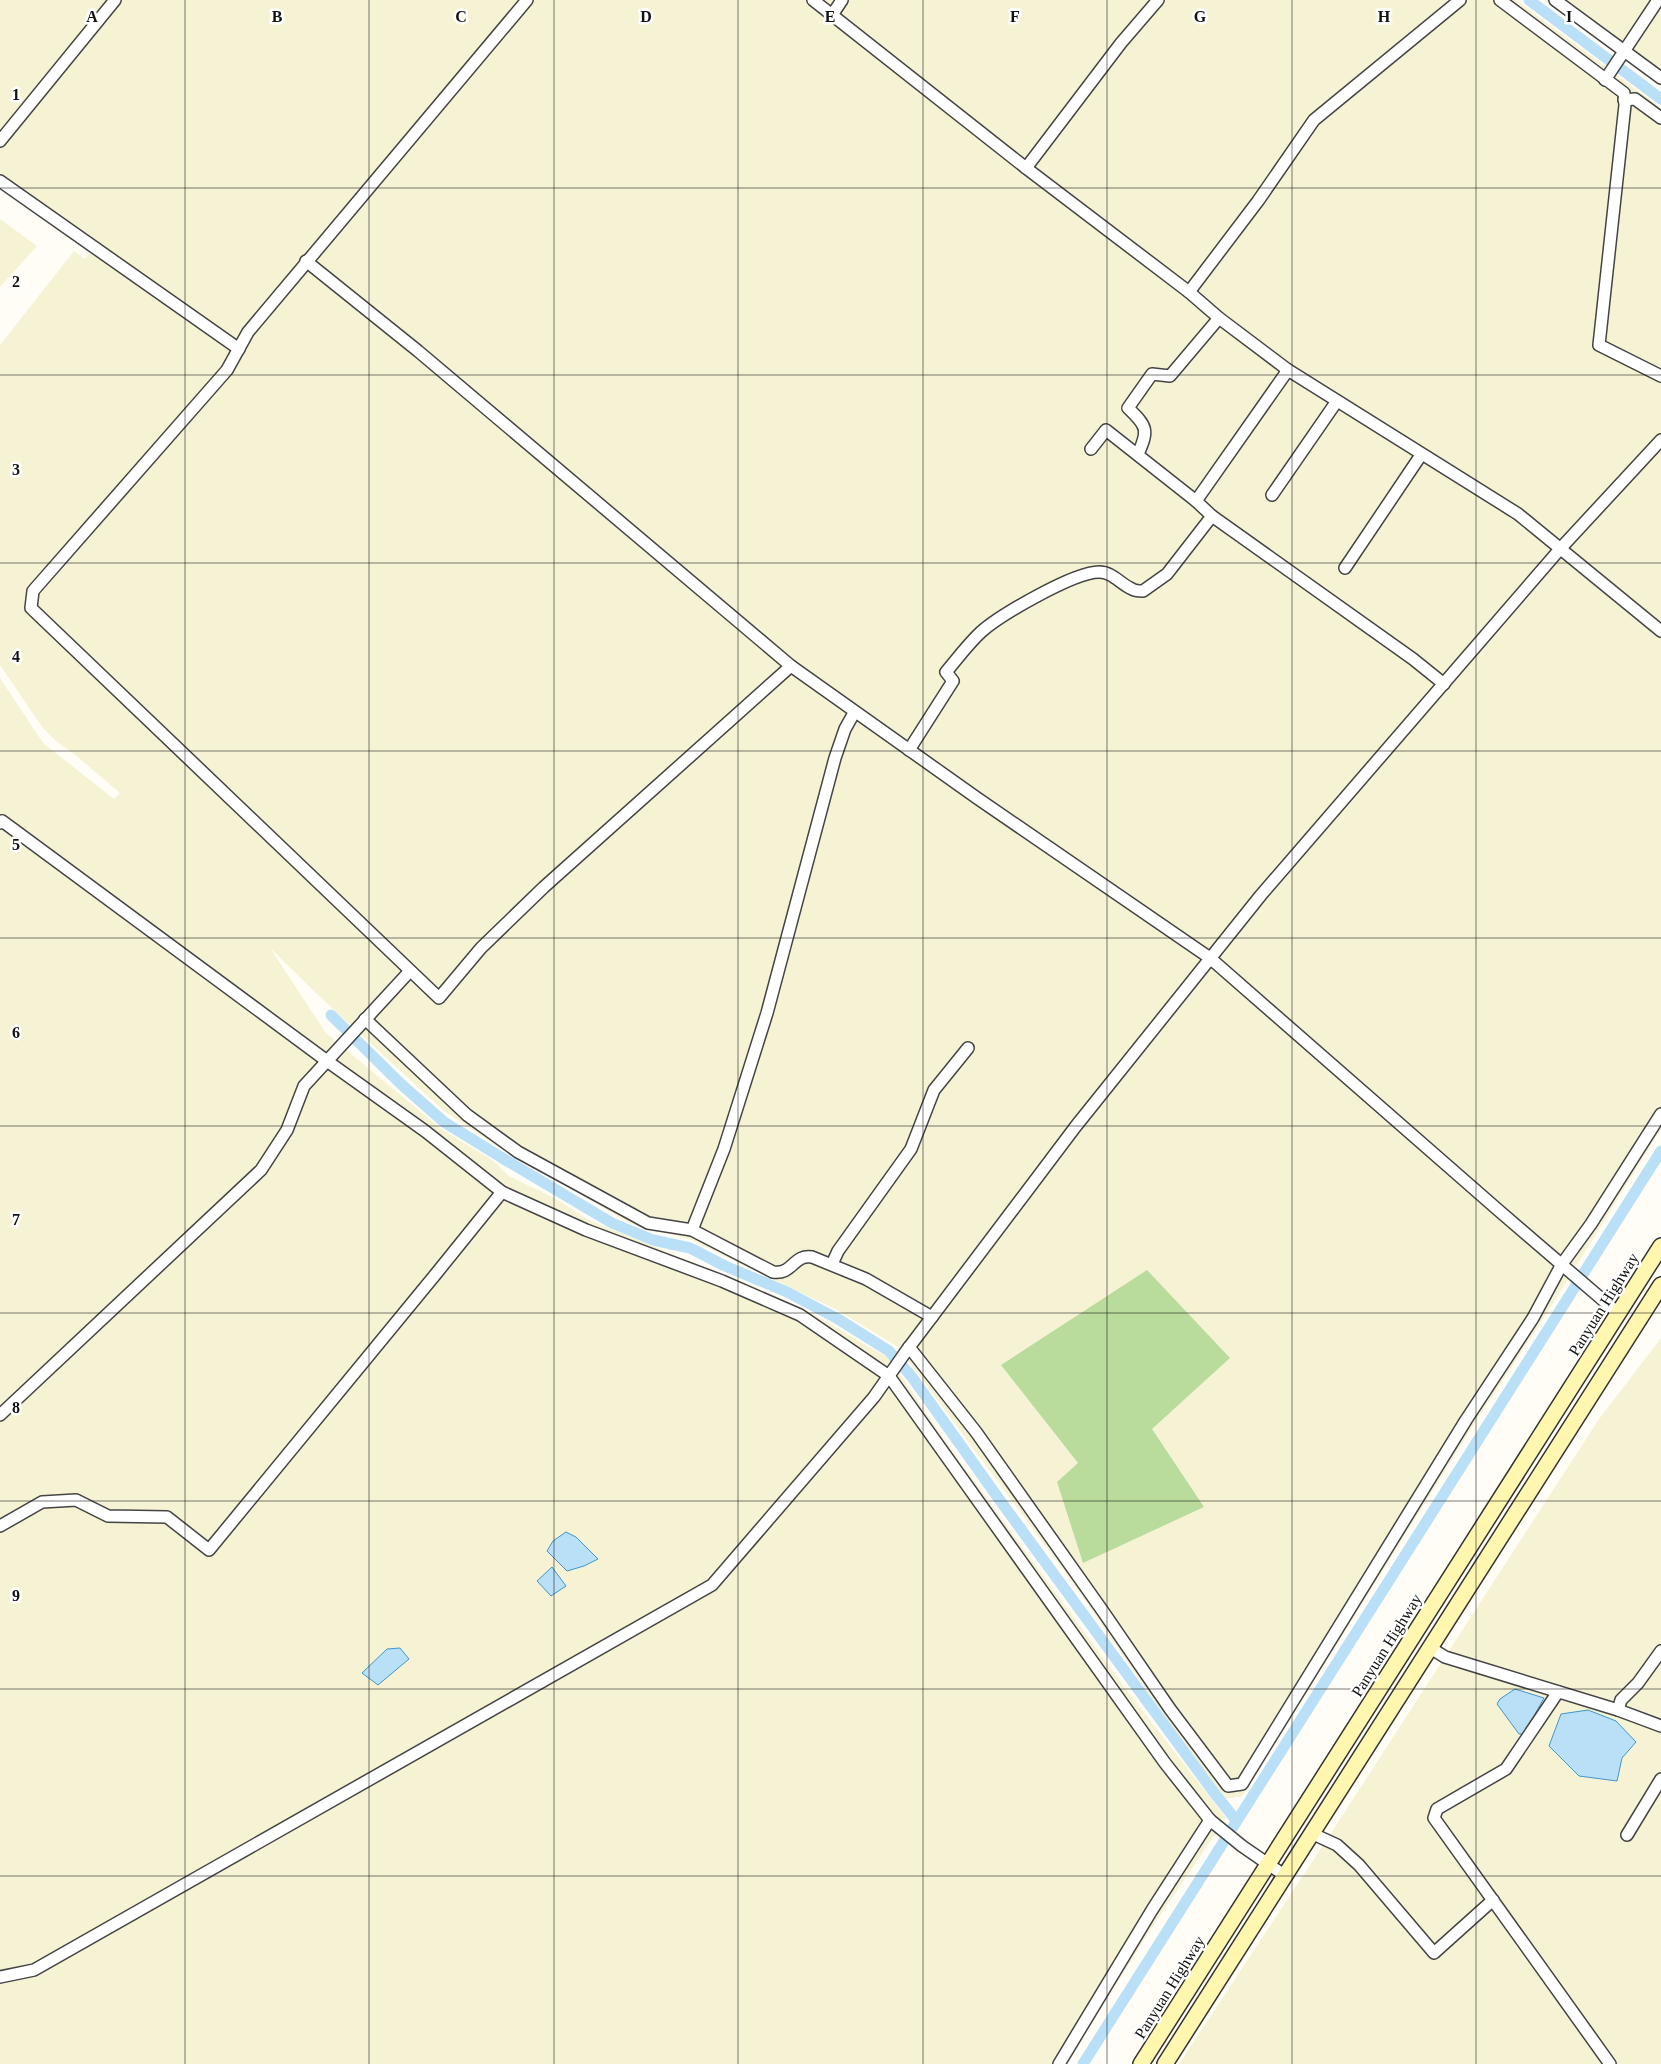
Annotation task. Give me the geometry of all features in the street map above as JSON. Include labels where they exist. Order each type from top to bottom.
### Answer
[{"type":"main road","name":"Panyuan Highway","points":[[1141,2064],[1661,1246]]},
{"type":"main road","points":[[1165,2064],[1661,1285]]},
{"type":"street","points":[[0,142],[115,0]]},
{"type":"street","points":[[527,0],[248,332],[227,370],[33,591],[32,608],[438,998],[482,948],[544,887],[791,666]]},
{"type":"street","points":[[813,0],[1026,168],[1288,370],[1518,514],[1661,632]]},
{"type":"street","points":[[832,15],[842,0]]},
{"type":"street","points":[[1026,168],[1121,43],[1158,0]]},
{"type":"street","points":[[1188,292],[1258,201],[1314,120],[1460,0]]},
{"type":"street","points":[[1500,0],[1607,77],[1624,93],[1599,345],[1661,376]]},
{"type":"street","points":[[1554,0],[1622,52],[1661,78]]},
{"type":"street","points":[[1607,77],[1658,0]]},
{"type":"street","points":[[1624,100],[1635,99],[1661,118]]},
{"type":"street","points":[[0,181],[239,349]]},
{"type":"street","points":[[306,261],[418,351],[791,666],[854,712],[1210,958],[1618,1313]]},
{"type":"street","points":[[1138,454],[1145,432],[1143,422],[1128,408],[1152,374],[1170,376],[1219,318]]},
{"type":"street","points":[[1196,501],[1288,370]]},
{"type":"street","points":[[1272,495],[1337,401]]},
{"type":"street","points":[[1091,449],[1106,430],[1196,501],[1212,516],[1413,659],[1444,684]]},
{"type":"street","points":[[0,1978],[34,1970],[712,1584],[874,1397],[908,1348],[1076,1126],[1261,895],[1560,549],[1661,440]]},
{"type":"street","points":[[1345,568],[1421,455]]},
{"type":"street","points":[[909,750],[953,681],[946,672],[982,632],[1038,596],[1072,578],[1087,573],[1101,572],[1113,576],[1132,589],[1143,591],[1167,574],[1212,516]]},
{"type":"street","points":[[692,1230],[724,1149],[762,1031],[835,758],[845,729],[854,712]]},
{"type":"street","points":[[0,823],[2,821],[425,1131],[502,1192],[586,1230],[722,1282],[800,1315],[890,1374],[1165,1763],[1210,1820],[1284,1875]]},
{"type":"street","points":[[0,1415],[261,1170],[287,1130],[304,1086],[410,970]]},
{"type":"street","points":[[365,1019],[467,1115],[518,1152],[648,1223],[692,1230],[773,1272],[780,1273],[788,1270],[805,1256],[832,1264],[866,1279],[932,1317]]},
{"type":"street","points":[[832,1264],[838,1251],[911,1149],[934,1090],[968,1048]]},
{"type":"street","points":[[908,1348],[976,1432],[1170,1709],[1228,1786],[1242,1784],[1461,1428],[1533,1318],[1661,1114]]},
{"type":"street","points":[[0,1526],[42,1502],[76,1500],[108,1516],[167,1517],[209,1550],[502,1192]]},
{"type":"street","points":[[1429,1647],[1445,1657],[1618,1710],[1661,1726]]},
{"type":"street","points":[[1618,1710],[1622,1700],[1638,1683],[1661,1651]]},
{"type":"street","points":[[1558,1692],[1506,1769],[1437,1809],[1434,1818],[1610,2064]]},
{"type":"street","points":[[1627,1835],[1661,1779]]},
{"type":"street","points":[[1059,2064],[1152,1910],[1210,1820]]},
{"type":"street","points":[[1311,1833],[1337,1845],[1359,1865],[1434,1953],[1493,1900]]},
{"type":"shaded area","points":[[0,0],[1516,0],[1661,108],[1661,1129],[1242,1796],[1225,1799],[1166,1719],[1078,1590],[898,1347],[837,1310],[689,1239],[629,1223],[516,1159],[444,1111],[270,948],[326,1033],[444,1131],[491,1159],[509,1176],[554,1198],[589,1220],[768,1293],[813,1314],[890,1359],[946,1442],[1128,1692],[1226,1818],[1149,1932],[1066,2064],[0,2064],[0,678],[43,743],[114,799],[120,793],[73,753],[57,742],[42,727],[0,665],[0,345],[74,251],[85,259],[98,241],[0,173]]},
{"type":"shaded area","points":[[1544,0],[1661,0],[1661,87],[1639,70]]},
{"type":"shaded area","points":[[0,219],[37,246],[0,287]]},
{"type":"shaded area","points":[[1661,1338],[1661,2064],[1179,2064],[1599,1419]]},
{"type":"green space","points":[[1147,1270],[1230,1358],[1152,1429],[1204,1507],[1083,1563],[1057,1482],[1078,1463],[1001,1365]]},
{"type":"water","points":[[566,1532],[576,1537],[598,1559],[567,1571],[547,1551],[553,1541]]},
{"type":"water","points":[[552,1567],[566,1586],[551,1596],[537,1581]]},
{"type":"water","points":[[400,1648],[409,1659],[378,1685],[362,1673],[387,1649]]},
{"type":"water","points":[[1515,1689],[1544,1698],[1524,1734],[1519,1734],[1497,1704],[1500,1699]]},
{"type":"water","points":[[1588,1710],[1616,1721],[1636,1742],[1622,1758],[1617,1781],[1579,1776],[1549,1746],[1561,1714]]},
{"type":"waterway","points":[[1529,0],[1661,99]]},
{"type":"waterway","points":[[331,1015],[402,1085],[444,1122],[504,1159],[612,1223],[653,1240],[690,1248],[725,1266],[787,1292],[838,1319],[889,1351],[912,1377],[1004,1506],[1236,1820]]},
{"type":"waterway","points":[[1083,2064],[1661,1151]]}]
